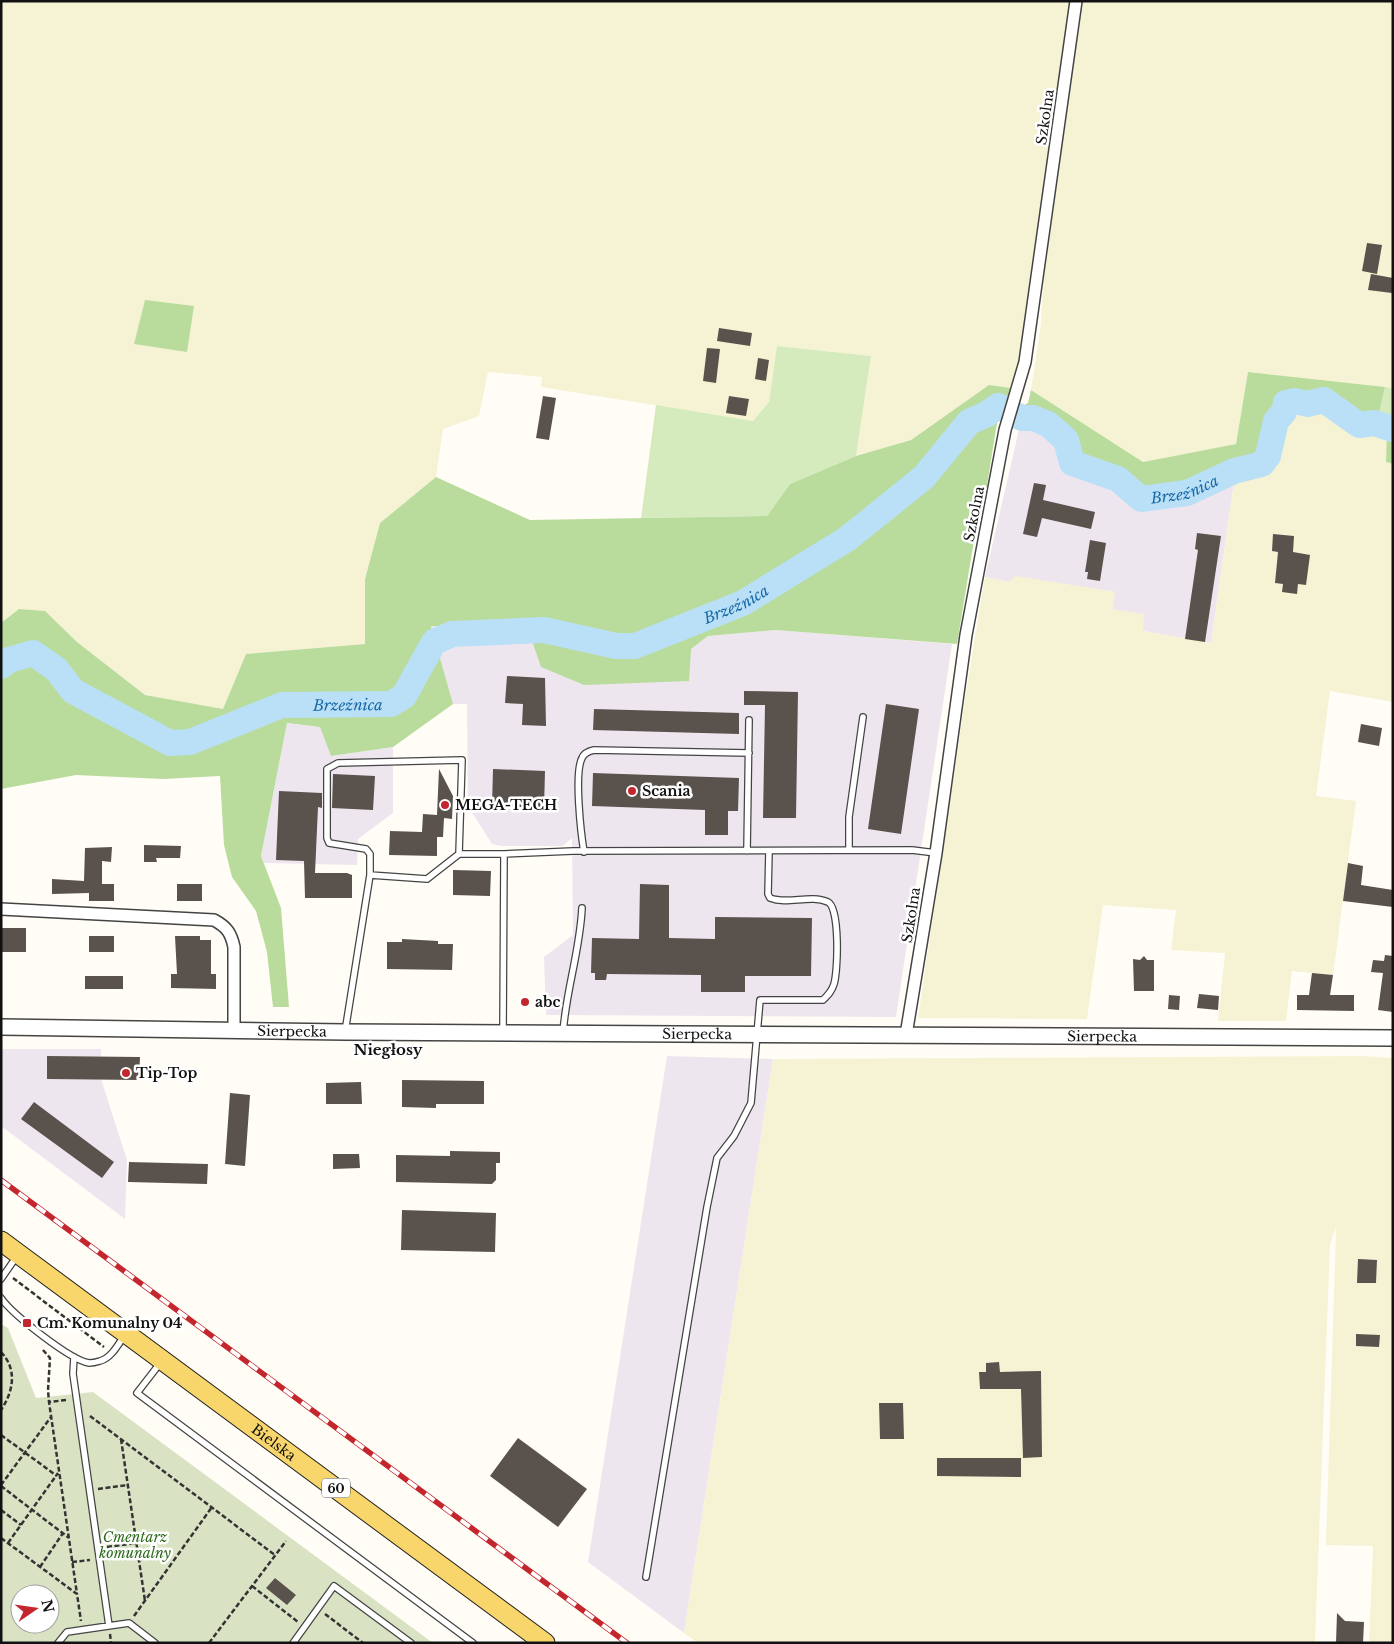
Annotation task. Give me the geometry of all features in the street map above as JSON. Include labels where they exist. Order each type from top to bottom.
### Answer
[{"type":"main road","name":"Bielska","points":[[1,1241],[127,1332],[162,1360],[545,1643]]},
{"type":"street","name":"Szkolna","points":[[906,1035],[936,853],[966,635],[1005,430],[1025,362],[1076,1]]},
{"type":"street","points":[[1,909],[214,920],[226,926],[232,936],[234,948],[234,1030]]},
{"type":"street","name":"Sierpecka","points":[[1,1027],[345,1032],[1393,1038]]},
{"type":"lane","points":[[849,850],[849,817],[863,717]]},
{"type":"lane","points":[[747,851],[750,720]]},
{"type":"lane","points":[[584,852],[578,770],[582,756],[588,751],[749,752]]},
{"type":"lane","points":[[345,1032],[370,875],[370,854],[366,849],[329,842],[327,838],[327,770],[338,763],[462,760],[458,854]]},
{"type":"lane","points":[[370,875],[426,880],[458,854],[849,850],[912,850],[936,853]]},
{"type":"lane","points":[[646,1577],[715,1166],[717,1158],[734,1136],[751,1103],[760,1000],[823,1000],[830,994],[834,984],[837,921],[835,910],[829,902],[770,898],[768,894],[769,851]]},
{"type":"lane","points":[[503,1032],[504,854]]},
{"type":"lane","points":[[563,1033],[565,1003],[580,941],[582,908]]},
{"type":"lane","points":[[1,1279],[19,1254]]},
{"type":"lane","points":[[1,1298],[8,1308],[27,1323],[74,1357],[89,1363],[102,1361],[112,1353],[127,1332]]},
{"type":"lane","points":[[74,1357],[73,1374],[109,1626]]},
{"type":"lane","points":[[162,1360],[137,1393],[473,1643]]},
{"type":"lane","points":[[293,1643],[334,1586],[411,1643]]},
{"type":"lane","points":[[58,1643],[67,1632],[129,1623],[155,1643]]},
{"type":"path","points":[[5,1273],[112,1353]]},
{"type":"path","points":[[39,1346],[50,1358],[49,1402],[82,1630]]},
{"type":"path","points":[[1,1352],[7,1359],[12,1378],[10,1397],[1,1410]]},
{"type":"path","points":[[49,1402],[77,1398]]},
{"type":"path","points":[[79,1413],[87,1414],[276,1554]]},
{"type":"path","points":[[51,1416],[1,1485],[69,1538]]},
{"type":"path","points":[[1,1435],[60,1478]]},
{"type":"path","points":[[121,1439],[145,1601]]},
{"type":"path","points":[[8,1543],[59,1472]]},
{"type":"path","points":[[90,1490],[128,1485]]},
{"type":"path","points":[[129,1623],[212,1507]]},
{"type":"path","points":[[1,1510],[21,1525]]},
{"type":"path","points":[[40,1567],[63,1534]]},
{"type":"path","points":[[1,1538],[77,1594]]},
{"type":"path","points":[[209,1643],[286,1541]]},
{"type":"path","points":[[98,1548],[137,1543]]},
{"type":"path","points":[[72,1562],[99,1559]]},
{"type":"path","points":[[252,1586],[304,1626]]},
{"type":"path","points":[[318,1608],[363,1643]]},
{"type":"shaded area","points":[[1,1],[1071,1],[1020,359],[1011,388],[989,385],[911,440],[856,456],[871,356],[777,346],[769,402],[753,421],[541,387],[542,377],[488,372],[479,416],[443,429],[436,477],[380,523],[365,579],[365,644],[246,654],[223,709],[145,695],[77,642],[44,611],[19,609],[1,623]]},
{"type":"shaded area","points":[[1081,1],[1393,1],[1393,388],[1248,373],[1236,444],[1143,462],[1031,390],[1041,324],[1045,255]]},
{"type":"shaded area","points":[[1316,403],[1324,403],[1359,427],[1375,426],[1387,430],[1386,462],[1393,464],[1393,702],[1330,691],[1316,796],[1356,801],[1333,975],[1292,971],[1286,1021],[1218,1021],[1225,953],[1171,950],[1176,910],[1103,905],[1087,1019],[918,1018],[985,577],[1009,582],[1016,576],[1115,592],[1112,609],[1144,614],[1143,631],[1211,643],[1235,476],[1251,468],[1264,466],[1270,458],[1280,422],[1288,413],[1289,404],[1306,408]]},
{"type":"shaded area","points":[[1020,425],[1034,425],[1049,438],[1057,440],[1064,449],[1066,464],[1119,486],[1138,502],[1172,500],[1235,476],[1211,643],[1143,631],[1112,609],[1115,592],[1016,577],[1009,582],[985,577]]},
{"type":"shaded area","points":[[524,618],[691,649],[708,636],[775,630],[952,644],[896,1017],[546,1015],[544,957],[573,935],[572,838],[563,846],[501,846],[492,844],[468,806],[467,704],[453,704],[431,626],[491,629]]},
{"type":"shaded area","points":[[287,723],[320,727],[332,756],[393,747],[393,813],[358,839],[357,865],[264,863],[261,856]]},
{"type":"shaded area","points":[[1,1049],[101,1049],[101,1079],[127,1160],[125,1219],[1,1126]]},
{"type":"shaded area","points":[[667,1056],[773,1059],[684,1633],[588,1562]]},
{"type":"shaded area","points":[[1362,1056],[1393,1058],[1393,1643],[1369,1643],[1373,1546],[1326,1545],[1336,1228],[1330,1244],[1315,1643],[698,1643],[684,1633],[773,1059]]},
{"type":"green space","points":[[145,300],[194,306],[187,352],[134,344]]},
{"type":"green space","points":[[777,346],[871,356],[856,456],[790,484],[767,516],[641,518],[656,405],[753,421],[769,402]]},
{"type":"green space","points":[[1248,372],[1385,387],[1377,422],[1368,420],[1361,422],[1325,398],[1304,400],[1295,397],[1282,402],[1281,411],[1272,419],[1264,457],[1260,460],[1233,466],[1207,479],[1197,480],[1186,490],[1144,495],[1110,470],[1088,467],[1074,458],[1074,442],[1052,419],[1039,413],[1021,411],[1021,407],[1028,403],[1031,390],[1143,462],[1236,444]]},
{"type":"green space","points":[[989,385],[1011,388],[1006,408],[997,423],[986,491],[978,516],[957,644],[775,630],[708,636],[691,649],[689,681],[584,685],[541,667],[524,618],[492,629],[431,626],[453,704],[393,747],[331,756],[320,727],[287,723],[261,856],[281,908],[289,1007],[273,1007],[267,952],[256,911],[232,877],[224,845],[220,776],[163,779],[76,775],[1,789],[1,623],[19,609],[45,611],[77,642],[145,695],[223,709],[246,654],[365,644],[365,579],[380,523],[436,477],[530,520],[767,516],[790,484],[856,456],[911,440]]},
{"type":"green space","points":[[1385,387],[1393,388],[1393,427],[1377,422]]},
{"type":"green space","points":[[1387,430],[1393,432],[1393,464],[1386,462]]},
{"type":"green space","name":"Cmentarz komunalny","points":[[1,1324],[8,1328],[36,1398],[93,1392],[433,1643],[1,1643]]},
{"type":"building","points":[[1367,243],[1382,245],[1377,274],[1362,271]]},
{"type":"building","points":[[1371,274],[1393,278],[1392,293],[1368,290]]},
{"type":"building","points":[[719,328],[752,333],[750,346],[717,341]]},
{"type":"building","points":[[707,348],[720,349],[716,383],[703,381]]},
{"type":"building","points":[[758,358],[769,360],[766,381],[755,379]]},
{"type":"building","points":[[543,396],[556,398],[549,440],[536,438]]},
{"type":"building","points":[[729,396],[749,399],[746,416],[726,413]]},
{"type":"building","points":[[1034,483],[1046,485],[1043,500],[1095,512],[1091,529],[1042,518],[1037,537],[1023,534]]},
{"type":"building","points":[[1197,533],[1221,536],[1205,642],[1185,639],[1198,550],[1195,549]]},
{"type":"building","points":[[1273,534],[1294,536],[1293,552],[1310,555],[1306,585],[1298,584],[1297,594],[1282,592],[1283,584],[1275,583],[1278,552],[1272,551]]},
{"type":"building","points":[[1090,540],[1106,543],[1100,581],[1087,579],[1088,572],[1085,572]]},
{"type":"building","points":[[507,676],[545,678],[546,726],[522,725],[523,704],[505,703]]},
{"type":"building","points":[[744,691],[798,692],[796,818],[763,818],[765,705],[744,705]]},
{"type":"building","points":[[886,704],[919,709],[901,834],[868,829]]},
{"type":"building","points":[[594,709],[739,713],[739,734],[593,730]]},
{"type":"building","points":[[1361,724],[1382,728],[1379,746],[1358,742]]},
{"type":"building","points":[[439,769],[453,796],[452,819],[444,818],[443,837],[437,837],[437,856],[389,855],[390,831],[422,832],[423,814],[437,815]]},
{"type":"building","points":[[493,769],[545,771],[544,808],[492,806]]},
{"type":"building","points":[[593,773],[739,778],[738,811],[728,811],[728,835],[705,835],[705,810],[592,806]]},
{"type":"building","points":[[333,774],[375,776],[373,810],[332,808]]},
{"type":"building","points":[[279,791],[322,793],[322,808],[318,807],[315,873],[347,873],[352,875],[352,898],[305,898],[304,861],[276,860]]},
{"type":"building","points":[[144,845],[181,846],[180,858],[156,858],[157,862],[144,862]]},
{"type":"building","points":[[112,847],[111,862],[102,861],[102,884],[114,884],[114,901],[89,901],[89,893],[52,894],[52,879],[84,881],[85,848]]},
{"type":"building","points":[[1348,863],[1363,866],[1361,885],[1393,890],[1393,907],[1343,901]]},
{"type":"building","points":[[453,870],[491,871],[490,896],[453,895]]},
{"type":"building","points":[[177,884],[202,884],[202,901],[177,901]]},
{"type":"building","points":[[640,884],[669,885],[669,938],[715,939],[715,917],[812,918],[811,976],[745,976],[745,992],[701,992],[701,975],[607,974],[606,980],[595,980],[595,973],[591,973],[592,938],[639,939]]},
{"type":"building","points":[[1,928],[26,928],[26,952],[1,952]]},
{"type":"building","points":[[89,936],[114,936],[114,952],[89,952]]},
{"type":"building","points":[[175,936],[200,936],[200,940],[211,940],[211,974],[216,974],[216,989],[171,988],[171,974],[177,974]]},
{"type":"building","points":[[402,939],[438,941],[438,944],[453,944],[452,970],[387,969],[387,942],[402,942]]},
{"type":"building","points":[[1385,955],[1393,956],[1393,1012],[1378,1010],[1383,973],[1371,972],[1373,960],[1384,961]]},
{"type":"building","points":[[1144,956],[1147,960],[1154,960],[1154,991],[1134,991],[1133,959],[1140,960]]},
{"type":"building","points":[[1312,973],[1333,975],[1330,995],[1354,995],[1354,1011],[1297,1010],[1297,995],[1309,995]]},
{"type":"building","points":[[85,976],[123,976],[123,989],[85,989]]},
{"type":"building","points":[[1199,994],[1219,996],[1218,1010],[1197,1008]]},
{"type":"building","points":[[1169,995],[1180,996],[1179,1010],[1168,1009]]},
{"type":"building","points":[[47,1056],[140,1057],[139,1080],[47,1079]]},
{"type":"building","points":[[402,1080],[484,1081],[484,1104],[436,1104],[436,1108],[402,1107]]},
{"type":"building","points":[[361,1082],[362,1104],[326,1104],[326,1083]]},
{"type":"building","points":[[230,1093],[250,1095],[245,1166],[225,1164]]},
{"type":"building","points":[[34,1102],[114,1162],[102,1178],[21,1119]]},
{"type":"building","points":[[450,1151],[500,1152],[500,1163],[496,1163],[496,1180],[492,1184],[396,1182],[396,1155],[450,1156]]},
{"type":"building","points":[[333,1154],[359,1154],[360,1168],[333,1169]]},
{"type":"building","points":[[129,1162],[208,1164],[207,1184],[128,1182]]},
{"type":"building","points":[[402,1210],[496,1213],[495,1252],[401,1250]]},
{"type":"building","points":[[1358,1259],[1377,1260],[1376,1283],[1357,1283]]},
{"type":"building","points":[[1356,1334],[1380,1335],[1379,1347],[1356,1346]]},
{"type":"building","points":[[999,1362],[1000,1372],[1041,1371],[1042,1457],[1023,1458],[1021,1389],[980,1389],[979,1372],[986,1372],[986,1363]]},
{"type":"building","points":[[879,1403],[903,1403],[904,1439],[880,1439]]},
{"type":"building","points":[[518,1438],[587,1489],[558,1527],[490,1476]]},
{"type":"building","points":[[937,1458],[1021,1458],[1021,1477],[937,1476]]},
{"type":"building","points":[[275,1578],[296,1595],[287,1605],[266,1588]]},
{"type":"building","points":[[1337,1613],[1345,1621],[1364,1622],[1363,1643],[1336,1643]]},
{"type":"waterway","name":"Brzeźnica","points":[[1,666],[9,660],[33,653],[56,669],[73,691],[170,743],[190,742],[282,705],[391,704],[404,696],[434,642],[452,634],[544,630],[616,646],[635,646],[743,603],[847,539],[924,477],[969,422],[987,414],[998,406],[1022,418],[1033,418],[1048,424],[1066,440],[1072,463],[1118,479],[1141,499],[1187,493],[1234,471],[1262,464],[1268,456],[1276,421],[1284,412],[1286,403],[1295,401],[1307,404],[1324,400],[1359,425],[1374,423],[1393,429]]},
{"type":"railway","points":[[1,1180],[627,1643]]},
{"type":"place","name":"Scania","points":[[632,791]]},
{"type":"place","name":"MEGA-TECH","points":[[445,805]]},
{"type":"place","name":"abc","points":[[525,1002]]},
{"type":"place","name":"Tip-Top","points":[[126,1073]]},
{"type":"place","name":"Cm. Komunalny 04","points":[[27,1323]]},
{"type":"district","name":"Niegłosy","points":[[388,1049]]}]
